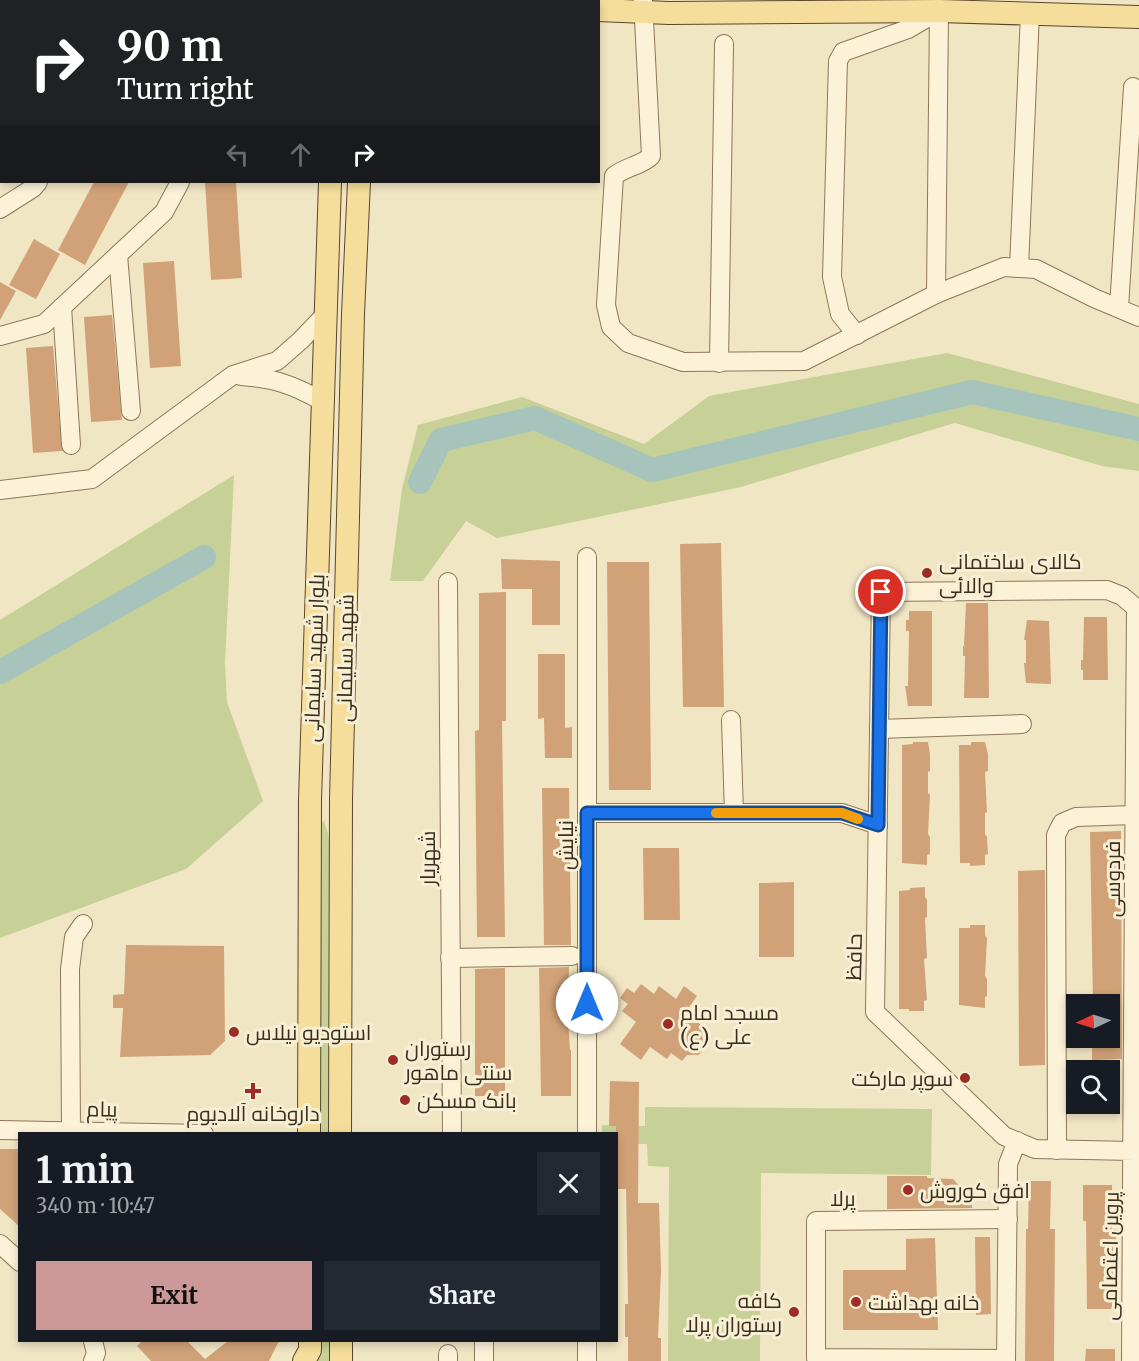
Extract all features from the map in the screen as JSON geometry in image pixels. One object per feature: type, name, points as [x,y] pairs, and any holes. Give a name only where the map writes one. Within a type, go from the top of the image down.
[{"type":"main road","points":[[600,10],[643,6],[1139,17]]},
{"type":"main road","name":"بلوار شهید سلیمانی","points":[[309,1132],[310,800],[330,183]]},
{"type":"main road","name":"شهید سلیمانی","points":[[340,1132],[342,800],[353,314],[359,183]]},
{"type":"main road","points":[[310,800],[342,800]]},
{"type":"main road","points":[[304,1361],[310,1350],[310,1342]]},
{"type":"main road","points":[[341,1342],[341,1361]]},
{"type":"street","points":[[643,6],[651,156],[647,161],[623,168],[614,176],[606,305],[611,327],[628,343],[682,362],[804,362],[936,294],[1004,267],[1036,269],[1139,317]]},
{"type":"street","points":[[936,294],[939,11]]},
{"type":"street","points":[[857,335],[840,314],[832,277],[838,62],[843,52],[908,29],[939,11]]},
{"type":"street","points":[[1019,268],[1029,14]]},
{"type":"street","points":[[719,363],[724,44]]},
{"type":"street","points":[[1119,308],[1133,87]]},
{"type":"street","points":[[0,209],[37,183]]},
{"type":"street","points":[[0,336],[44,324],[164,212],[179,183]]},
{"type":"street","points":[[118,255],[130,411]]},
{"type":"street","points":[[62,307],[71,446]]},
{"type":"street","points":[[0,490],[92,479],[233,375],[277,361],[325,315]]},
{"type":"street","points":[[233,375],[262,377],[293,385],[322,401]]},
{"type":"street","name":"نیایش","points":[[587,557],[587,1132]]},
{"type":"street","name":"شهریار","points":[[448,582],[452,1132]]},
{"type":"street","name":"فردوسی","points":[[881,592],[1107,590],[1122,596],[1136,608],[1137,759],[1134,815],[1137,1151]]},
{"type":"street","name":"حافظ","points":[[881,592],[875,1012],[1004,1136],[1035,1149],[1137,1151]]},
{"type":"street","points":[[731,720],[734,813]]},
{"type":"street","points":[[879,729],[1022,724]]},
{"type":"street","points":[[587,813],[842,813],[878,825]]},
{"type":"street","points":[[1057,1150],[1056,835],[1062,824],[1076,816],[1134,815]]},
{"type":"street","points":[[71,1131],[70,969],[74,937],[83,924]]},
{"type":"street","points":[[450,958],[572,956]]},
{"type":"street","name":"پیام","points":[[0,1130],[115,1132]]},
{"type":"street","points":[[877,1360],[1006,1360],[1008,1164],[1017,1141]]},
{"type":"street","name":"پروین اعتصامی","points":[[1131,1361],[1137,1151]]},
{"type":"street","name":"پرلا","points":[[877,1360],[816,1358],[816,1221],[1008,1219]]},
{"type":"street","points":[[0,1244],[18,1260]]},
{"type":"street","points":[[93,1342],[96,1353],[93,1361]]},
{"type":"street","points":[[484,1342],[484,1361]]},
{"type":"street","points":[[587,1342],[587,1361]]},
{"type":"green space","points":[[947,353],[1139,404],[1139,471],[1102,466],[955,423],[741,487],[497,538],[466,521],[423,581],[390,581],[402,489],[418,425],[522,397],[644,444],[709,396]]},
{"type":"green space","points":[[234,475],[225,663],[227,702],[263,801],[186,869],[0,938],[0,620]]},
{"type":"green space","points":[[324,821],[328,833],[331,863],[331,1132],[318,1132],[319,823]]},
{"type":"green space","points":[[645,1107],[932,1109],[931,1175],[761,1173],[760,1361],[668,1361],[669,1167],[648,1166],[647,1144],[618,1144],[618,1132],[602,1132],[602,1125],[645,1126]]},
{"type":"green space","points":[[318,1342],[331,1342],[331,1361],[311,1361]]},
{"type":"building","points":[[93,183],[128,183],[85,265],[58,250]]},
{"type":"building","points":[[205,183],[236,183],[242,278],[211,280]]},
{"type":"building","points":[[34,239],[60,254],[36,299],[9,285]]},
{"type":"building","points":[[174,261],[181,366],[150,368],[143,263]]},
{"type":"building","points":[[0,282],[16,291],[0,320]]},
{"type":"building","points":[[112,315],[122,420],[91,422],[84,317]]},
{"type":"building","points":[[53,346],[62,451],[33,453],[26,348]]},
{"type":"building","points":[[721,543],[724,707],[683,707],[680,544]]},
{"type":"building","points":[[501,559],[560,561],[560,625],[532,625],[532,589],[502,589]]},
{"type":"building","points":[[607,562],[649,562],[651,790],[609,790]]},
{"type":"building","points":[[506,592],[506,721],[502,721],[505,937],[477,937],[475,731],[479,730],[479,593]]},
{"type":"building","points":[[966,603],[988,603],[989,698],[964,698],[965,656],[963,656],[963,646]]},
{"type":"building","points":[[909,611],[932,611],[932,706],[908,706],[905,686],[908,686],[909,631],[906,631],[906,620],[909,620]]},
{"type":"building","points":[[1084,617],[1107,617],[1108,680],[1083,680],[1081,660],[1083,660]]},
{"type":"building","points":[[1027,620],[1049,621],[1051,684],[1026,683],[1024,663],[1026,663],[1026,640],[1024,640]]},
{"type":"building","points":[[538,654],[565,654],[565,728],[572,727],[572,758],[545,758],[544,718],[538,719]]},
{"type":"building","points":[[913,742],[928,742],[930,754],[928,834],[930,854],[927,855],[927,865],[902,863],[902,745],[913,744]]},
{"type":"building","points":[[971,742],[985,742],[988,754],[988,771],[985,772],[987,812],[985,813],[985,834],[988,854],[985,855],[985,865],[970,866],[970,863],[960,863],[959,745],[971,745]]},
{"type":"building","points":[[542,788],[569,788],[571,945],[544,945]]},
{"type":"building","points":[[1121,831],[1122,1059],[1092,1060],[1092,1048],[1120,1048],[1120,994],[1093,994],[1090,832]]},
{"type":"building","points":[[643,848],[679,848],[680,920],[644,920]]},
{"type":"building","points":[[1045,870],[1045,1065],[1019,1066],[1018,871]]},
{"type":"building","points":[[794,882],[794,957],[759,957],[759,883]]},
{"type":"building","points":[[925,887],[927,958],[924,959],[927,1000],[924,1001],[924,1011],[909,1011],[909,1009],[899,1009],[899,891]]},
{"type":"building","points":[[970,925],[985,925],[987,996],[985,997],[985,1008],[959,1005],[959,928],[970,928]]},
{"type":"building","points":[[126,945],[224,946],[225,1041],[210,1055],[120,1057],[123,1008],[113,1008],[113,995],[124,994]]},
{"type":"building","points":[[569,967],[568,1019],[571,1096],[541,1096],[539,968]]},
{"type":"building","points":[[505,968],[505,1096],[475,1096],[475,969]]},
{"type":"building","name":"مسجد امام علی (ع)","points":[[641,984],[654,994],[659,986],[676,999],[684,986],[697,996],[685,1013],[704,1027],[702,1036],[705,1046],[699,1055],[687,1055],[682,1061],[671,1053],[667,1059],[650,1047],[641,1060],[620,1044],[636,1022],[622,1011],[628,1004],[620,998],[627,988],[634,993]]},
{"type":"building","points":[[610,1081],[639,1082],[638,1203],[659,1203],[661,1271],[658,1338],[661,1338],[661,1361],[628,1361],[628,1337],[625,1337],[625,1304],[628,1304],[626,1189],[618,1189],[618,1132],[616,1132],[616,1126],[609,1126]]},
{"type":"building","points":[[0,1149],[18,1149],[18,1225],[0,1209]]},
{"type":"building","points":[[887,1176],[927,1176],[927,1178],[953,1179],[972,1200],[972,1208],[887,1209]]},
{"type":"building","points":[[1029,1181],[1051,1181],[1050,1229],[1055,1229],[1054,1361],[1025,1361],[1026,1229],[1028,1229]]},
{"type":"building","points":[[1083,1185],[1112,1185],[1112,1229],[1116,1229],[1116,1309],[1087,1309],[1086,1221],[1083,1221]]},
{"type":"building","points":[[975,1237],[990,1237],[991,1314],[976,1315]]},
{"type":"building","points":[[935,1238],[938,1330],[843,1330],[843,1270],[906,1270],[906,1239]]},
{"type":"building","points":[[141,1342],[188,1342],[205,1359],[227,1342],[278,1342],[269,1361],[151,1361],[137,1346]]},
{"type":"building","points":[[1086,1349],[1115,1349],[1115,1361],[1085,1361]]},
{"type":"waterway","points":[[420,482],[441,440],[535,418],[652,470],[972,392],[1139,429]]},
{"type":"waterway","points":[[0,672],[204,557]]},
{"type":"slow traffic","points":[[716,813],[842,813],[858,819]]},
{"type":"place","name":"کالای ساختمانی والائی","points":[[927,573]]},
{"type":"place","name":"مسجد امام علی (ع)","points":[[668,1024]]},
{"type":"place","name":"استودیو نیلاس","points":[[234,1032]]},
{"type":"place","name":"رستوران سنتی ماهور","points":[[393,1060]]},
{"type":"place","name":"سوپر مارکت","points":[[965,1078]]},
{"type":"place","name":"داروخانه آلادیوم","points":[[253,1091]]},
{"type":"place","name":"بانک مسکن","points":[[405,1100]]},
{"type":"place","name":"افق کوروش","points":[[908,1190]]},
{"type":"place","name":"خانه بهداشت","points":[[856,1302]]},
{"type":"place","name":"کافه رستوران پرلا","points":[[794,1312]]},
{"type":"route","points":[[587,1003],[587,813],[842,813],[878,825],[881,592]]}]
